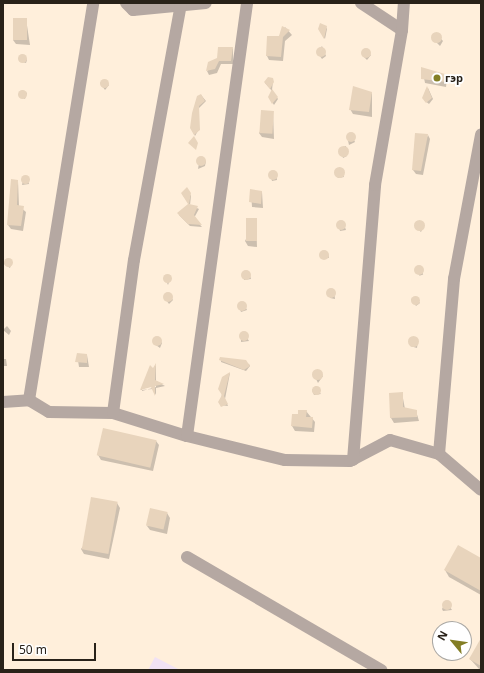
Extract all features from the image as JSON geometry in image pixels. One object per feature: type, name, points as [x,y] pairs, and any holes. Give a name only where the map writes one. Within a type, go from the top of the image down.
[{"type":"street","points":[[29,400],[93,3]]},
{"type":"street","points":[[126,3],[134,10],[206,3]]},
{"type":"street","points":[[187,436],[247,3]]},
{"type":"street","points":[[361,3],[402,30]]},
{"type":"street","points":[[353,460],[375,185],[402,30],[404,3]]},
{"type":"street","points":[[113,413],[134,260],[181,6]]},
{"type":"street","points":[[438,454],[454,278],[481,135]]},
{"type":"street","points":[[3,402],[29,400],[49,412],[113,413],[187,436],[286,460],[353,460],[390,440],[438,454],[481,490]]},
{"type":"street","points":[[187,558],[381,670]]},
{"type":"shaded area","points":[[155,657],[180,670],[148,670]]},
{"type":"building","points":[[13,18],[27,18],[27,40],[13,40]]},
{"type":"building","points":[[320,23],[327,26],[324,39],[318,29]]},
{"type":"building","points":[[282,26],[290,30],[283,37],[281,57],[266,56],[267,36],[279,36]]},
{"type":"building","name":"гэр","points":[[434,32],[438,32],[440,33],[440,41],[434,42],[431,39],[431,35]]},
{"type":"building","points":[[218,47],[233,47],[231,61],[219,61],[215,69],[206,71],[208,62],[217,58]]},
{"type":"building","points":[[319,47],[323,47],[325,48],[325,56],[319,57],[316,54],[316,50]]},
{"type":"building","points":[[364,48],[368,48],[370,49],[370,57],[364,58],[361,55],[361,51]]},
{"type":"building","points":[[22,53],[27,58],[22,63],[17,58]]},
{"type":"building","points":[[421,67],[445,74],[446,82],[421,79]]},
{"type":"building","points":[[268,77],[273,78],[274,82],[270,89],[264,82]]},
{"type":"building","points":[[104,78],[109,83],[104,88],[99,83]]},
{"type":"building","points":[[353,86],[372,92],[369,112],[349,110]]},
{"type":"building","points":[[427,86],[432,98],[426,103],[422,98]]},
{"type":"building","points":[[22,89],[27,94],[22,99],[17,94]]},
{"type":"building","points":[[272,89],[278,97],[272,104],[268,97]]},
{"type":"building","points":[[201,94],[205,101],[199,106],[200,130],[194,135],[190,128],[192,113],[197,96]]},
{"type":"building","points":[[261,110],[274,111],[272,134],[259,133]]},
{"type":"building","points":[[349,132],[353,132],[356,137],[353,142],[349,142],[346,139],[346,135]]},
{"type":"building","points":[[415,133],[428,134],[421,171],[412,170]]},
{"type":"building","points":[[194,136],[198,143],[196,150],[188,143]]},
{"type":"building","points":[[341,146],[345,146],[347,147],[347,155],[341,156],[338,153],[338,149]]},
{"type":"building","points":[[199,156],[203,156],[205,157],[205,165],[199,166],[196,163],[196,159]]},
{"type":"building","points":[[337,167],[341,167],[343,168],[343,176],[337,177],[334,174],[334,170]]},
{"type":"building","points":[[273,170],[278,175],[273,180],[268,175]]},
{"type":"building","points":[[25,174],[30,179],[25,184],[20,179]]},
{"type":"building","points":[[11,179],[18,180],[17,205],[24,206],[21,226],[7,225]]},
{"type":"building","points":[[187,187],[191,193],[189,204],[198,206],[194,215],[202,225],[188,224],[177,213],[188,204],[181,193]]},
{"type":"building","points":[[250,189],[262,191],[261,204],[249,202]]},
{"type":"building","points":[[246,218],[257,218],[257,241],[246,241]]},
{"type":"building","points":[[339,220],[343,220],[345,221],[345,229],[339,230],[336,227],[336,223]]},
{"type":"building","points":[[417,220],[421,220],[423,221],[423,229],[417,230],[414,227],[414,223]]},
{"type":"building","points":[[322,250],[326,250],[329,255],[326,260],[322,260],[319,257],[319,253]]},
{"type":"building","points":[[8,257],[13,262],[8,267],[3,262]]},
{"type":"building","points":[[419,265],[424,270],[419,275],[414,270]]},
{"type":"building","points":[[244,270],[248,270],[250,271],[250,279],[244,280],[241,277],[241,273]]},
{"type":"building","points":[[167,273],[172,278],[167,283],[162,278]]},
{"type":"building","points":[[329,288],[333,288],[335,289],[335,297],[329,298],[326,295],[326,291]]},
{"type":"building","points":[[166,292],[170,292],[173,297],[170,302],[166,302],[163,299],[163,295]]},
{"type":"building","points":[[415,295],[420,300],[415,305],[410,300]]},
{"type":"building","points":[[240,301],[244,301],[246,302],[246,310],[240,311],[237,308],[237,304]]},
{"type":"building","points":[[242,331],[246,331],[248,332],[248,340],[242,341],[239,338],[239,334]]},
{"type":"building","points":[[413,335],[417,337],[419,341],[417,345],[413,347],[409,345],[407,341],[409,337]]},
{"type":"building","points":[[155,336],[159,336],[161,337],[161,345],[155,346],[152,343],[152,339]]},
{"type":"building","points":[[77,353],[87,354],[87,363],[75,362]]},
{"type":"building","points":[[220,357],[246,360],[250,366],[244,370],[219,360]]},
{"type":"building","points":[[156,363],[155,380],[164,384],[155,386],[155,396],[151,387],[140,390],[150,365],[153,368]]},
{"type":"building","points":[[317,368],[321,370],[323,374],[321,378],[317,380],[313,378],[311,374],[313,370]]},
{"type":"building","points":[[230,372],[224,396],[228,404],[221,407],[218,402],[222,395],[218,389],[222,377]]},
{"type":"building","points":[[316,385],[321,390],[316,395],[311,390]]},
{"type":"building","points":[[403,392],[403,407],[417,410],[417,417],[390,418],[389,393]]},
{"type":"building","points":[[298,410],[307,410],[306,417],[313,417],[312,428],[291,426],[292,414],[298,414]]},
{"type":"building","points":[[103,428],[157,440],[150,468],[97,455]]},
{"type":"building","points":[[91,497],[118,502],[108,554],[82,549]]},
{"type":"building","points":[[150,508],[168,512],[163,530],[146,526]]},
{"type":"building","points":[[458,545],[481,558],[481,591],[444,570]]},
{"type":"building","points":[[445,600],[449,600],[451,601],[451,609],[445,610],[442,607],[442,603]]},
{"type":"building","points":[[481,638],[481,666],[472,661],[472,654]]},
{"type":"place","name":"гэр","points":[[437,78]]}]
